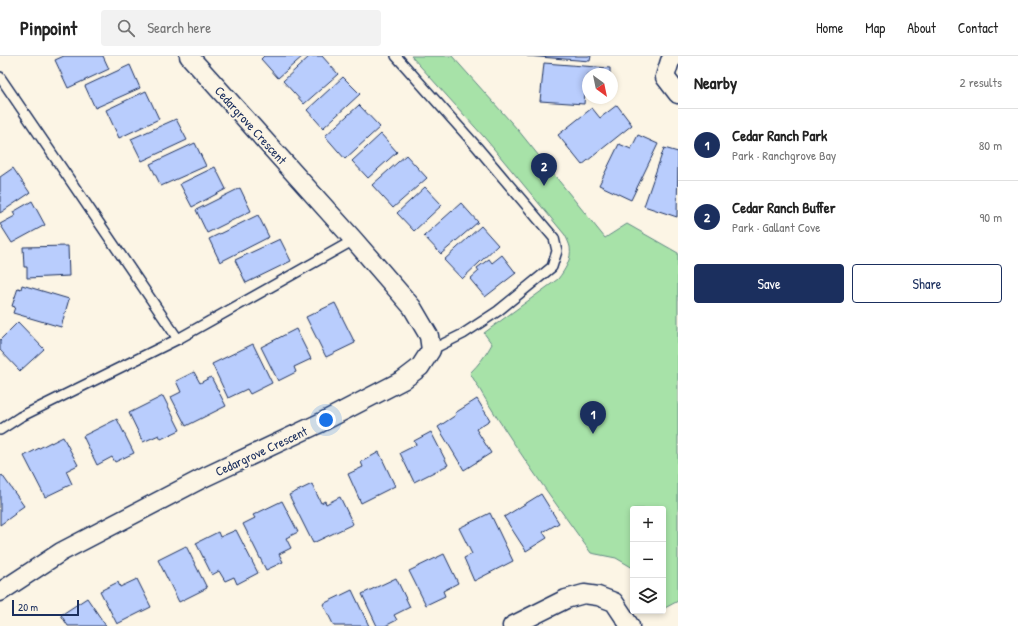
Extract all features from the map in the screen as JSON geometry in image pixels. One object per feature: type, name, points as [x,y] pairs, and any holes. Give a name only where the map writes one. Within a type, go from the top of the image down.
[{"type":"street","name":"Cedargrove Crescent","points":[[0,592],[61,552],[205,477],[320,423],[404,380],[420,367],[431,350],[429,336],[412,307],[189,56]]},
{"type":"street","points":[[675,56],[670,61],[665,77],[678,94]]},
{"type":"street","points":[[512,626],[566,599],[584,594],[598,596],[614,602],[630,626]]},
{"type":"lane","points":[[396,56],[477,146],[554,238],[557,251],[552,267],[498,311],[463,334],[431,350]]},
{"type":"lane","points":[[0,77],[178,339]]},
{"type":"lane","points":[[0,430],[20,417],[178,339],[354,240]]},
{"type":"green space","points":[[411,56],[452,56],[518,130],[605,238],[627,224],[678,253],[678,601],[666,607],[666,506],[630,506],[630,566],[616,558],[591,553],[513,442],[470,373],[492,344],[484,333],[558,279],[570,256],[569,242],[565,235],[484,137]]},
{"type":"building","points":[[64,56],[103,56],[109,69],[68,88],[55,60]]},
{"type":"building","points":[[264,56],[303,56],[278,78],[261,59]]},
{"type":"building","points":[[310,56],[322,56],[338,74],[304,104],[283,81]]},
{"type":"building","points":[[527,56],[591,56],[590,61]]},
{"type":"building","points":[[544,63],[610,68],[582,68],[582,104],[540,101]]},
{"type":"building","points":[[130,65],[140,88],[95,108],[85,86]]},
{"type":"building","points":[[343,77],[360,94],[323,128],[307,110]]},
{"type":"building","points":[[146,91],[159,119],[119,138],[106,110]]},
{"type":"building","points":[[359,105],[380,127],[345,159],[325,136]]},
{"type":"building","points":[[617,105],[632,125],[582,165],[558,135],[592,108],[600,118]]},
{"type":"building","points":[[176,119],[187,140],[142,161],[131,139]]},
{"type":"building","points":[[381,134],[397,152],[368,178],[352,161]]},
{"type":"building","points":[[638,135],[658,144],[631,200],[599,185],[619,144],[631,149]]},
{"type":"building","points":[[195,143],[206,166],[161,186],[150,164]]},
{"type":"building","points":[[664,148],[678,152],[677,217],[644,206]]},
{"type":"building","points":[[406,155],[427,178],[393,208],[372,185]]},
{"type":"building","points":[[215,167],[226,189],[192,207],[180,184]]},
{"type":"building","points":[[13,168],[30,193],[0,213],[0,177]]},
{"type":"building","points":[[425,187],[442,205],[414,231],[397,213]]},
{"type":"building","points":[[240,188],[251,211],[207,233],[196,210]]},
{"type":"building","points":[[32,201],[45,225],[12,243],[0,224],[15,216],[13,212]]},
{"type":"building","points":[[461,203],[478,222],[441,254],[424,236]]},
{"type":"building","points":[[258,215],[269,237],[220,262],[209,239]]},
{"type":"building","points":[[481,226],[498,245],[462,279],[444,260]]},
{"type":"building","points":[[280,239],[291,261],[246,283],[235,260]]},
{"type":"building","points":[[68,246],[69,276],[27,278],[27,267],[24,267],[23,247]]},
{"type":"building","points":[[502,255],[516,273],[485,297],[470,279],[479,271],[477,268],[489,259],[492,263]]},
{"type":"building","points":[[22,285],[69,299],[61,327],[13,313],[15,307],[12,306],[18,288],[21,289]]},
{"type":"building","points":[[335,303],[355,343],[326,357],[306,317]]},
{"type":"building","points":[[18,322],[44,349],[20,371],[0,350],[0,340]]},
{"type":"building","points":[[296,329],[311,359],[294,367],[296,372],[278,381],[261,347]]},
{"type":"building","points":[[253,344],[272,383],[250,394],[247,389],[228,398],[212,364]]},
{"type":"building","points":[[194,372],[200,383],[211,377],[226,406],[186,426],[171,397],[181,392],[176,381]]},
{"type":"building","points":[[163,396],[180,430],[161,439],[159,435],[143,442],[129,413]]},
{"type":"building","points":[[477,399],[490,420],[476,429],[491,453],[464,470],[438,427],[456,415],[455,413]]},
{"type":"building","points":[[117,419],[134,453],[115,462],[112,457],[97,465],[83,436]]},
{"type":"building","points":[[431,432],[448,465],[414,482],[400,453],[416,445],[414,441]]},
{"type":"building","points":[[63,437],[78,465],[66,471],[72,484],[45,497],[24,456]]},
{"type":"building","points":[[379,452],[395,486],[361,503],[348,474],[363,467],[361,462]]},
{"type":"building","points":[[2,475],[24,506],[0,525],[0,477]]},
{"type":"building","points":[[312,484],[321,503],[325,501],[326,504],[340,497],[353,524],[313,543],[289,495]]},
{"type":"building","points":[[541,494],[559,523],[543,532],[547,538],[526,551],[504,517]]},
{"type":"building","points":[[282,501],[298,532],[286,538],[291,548],[279,554],[283,562],[266,570],[243,524],[255,518],[253,515]]},
{"type":"building","points":[[490,513],[513,561],[474,581],[464,558],[472,554],[459,528]]},
{"type":"building","points":[[236,530],[258,573],[237,584],[234,577],[225,581],[219,571],[212,575],[196,543],[218,532],[220,537]]},
{"type":"building","points":[[186,546],[207,588],[179,602],[158,560]]},
{"type":"building","points":[[444,554],[458,583],[443,591],[445,596],[426,605],[409,571]]},
{"type":"building","points":[[396,578],[410,607],[394,615],[397,620],[385,626],[377,626],[362,594]]},
{"type":"building","points":[[137,579],[151,607],[117,624],[100,591],[118,582],[120,587]]},
{"type":"building","points":[[352,590],[369,626],[334,626],[323,604]]},
{"type":"building","points":[[87,598],[106,626],[68,626],[61,615]]},
{"type":"place","name":"Cedar Ranch Buffer","points":[[544,186]]},
{"type":"place","name":"Cedar Ranch Park","points":[[593,434]]}]
